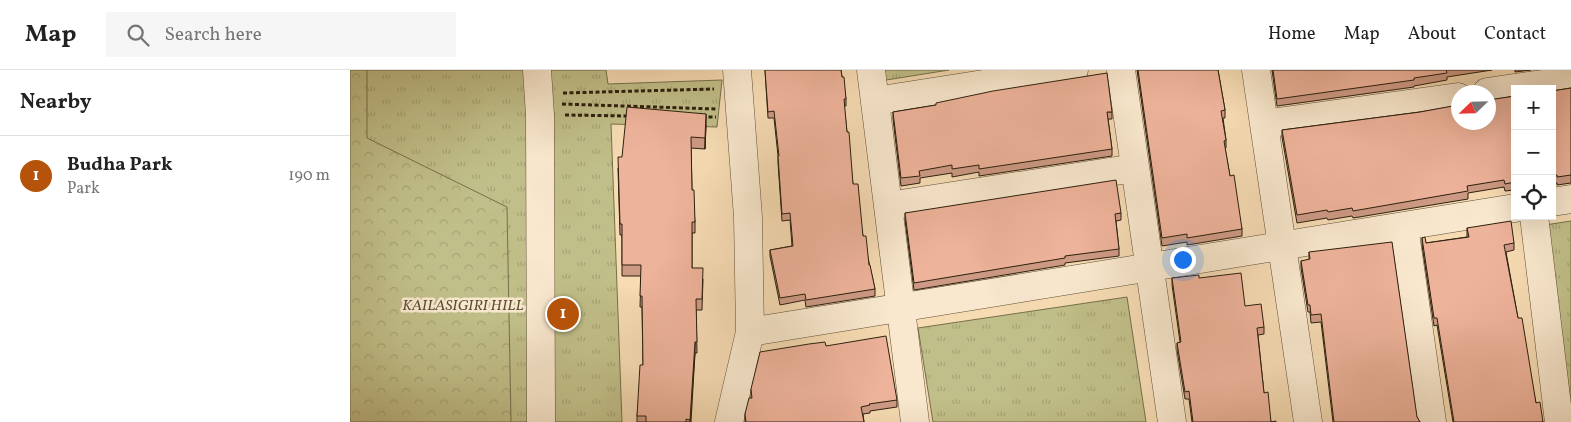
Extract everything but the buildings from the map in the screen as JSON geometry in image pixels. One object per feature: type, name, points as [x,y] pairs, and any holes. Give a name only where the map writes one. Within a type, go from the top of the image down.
[{"type":"street","points":[[871,70],[915,422]]},
{"type":"street","points":[[875,101],[1074,70]]},
{"type":"street","points":[[1121,70],[1172,422]]},
{"type":"street","points":[[1256,70],[1308,422]]},
{"type":"street","points":[[1496,91],[1571,80]]},
{"type":"street","points":[[729,94],[748,217],[750,332],[730,422]]},
{"type":"street","points":[[538,95],[541,422]]},
{"type":"street","points":[[1264,124],[1451,98]]},
{"type":"street","points":[[888,206],[1135,168]]},
{"type":"street","points":[[1556,201],[1571,199]]},
{"type":"street","points":[[750,332],[1511,209]]},
{"type":"street","points":[[1534,220],[1559,422]]},
{"type":"street","points":[[1404,226],[1432,422]]},
{"type":"path","points":[[538,95],[729,94]]},
{"type":"path","points":[[538,95],[729,94]]},
{"type":"path","points":[[699,117],[719,117],[729,94]]},
{"type":"path","points":[[538,95],[629,116]]},
{"type":"green space","name":"KAILASIGIRI HILL","points":[[350,70],[554,70],[588,422],[350,422]]},
{"type":"green space","points":[[367,70],[606,70],[608,84],[722,80],[717,127],[611,124],[622,422],[511,422],[507,207],[367,138]]},
{"type":"green space","points":[[879,70],[949,70],[880,81]]},
{"type":"green space","points":[[1571,221],[1571,397],[1570,397],[1545,225]]},
{"type":"green space","points":[[1127,297],[1146,422],[933,422],[918,328]]},
{"type":"place","name":"Budha Park","points":[[563,314]]}]
